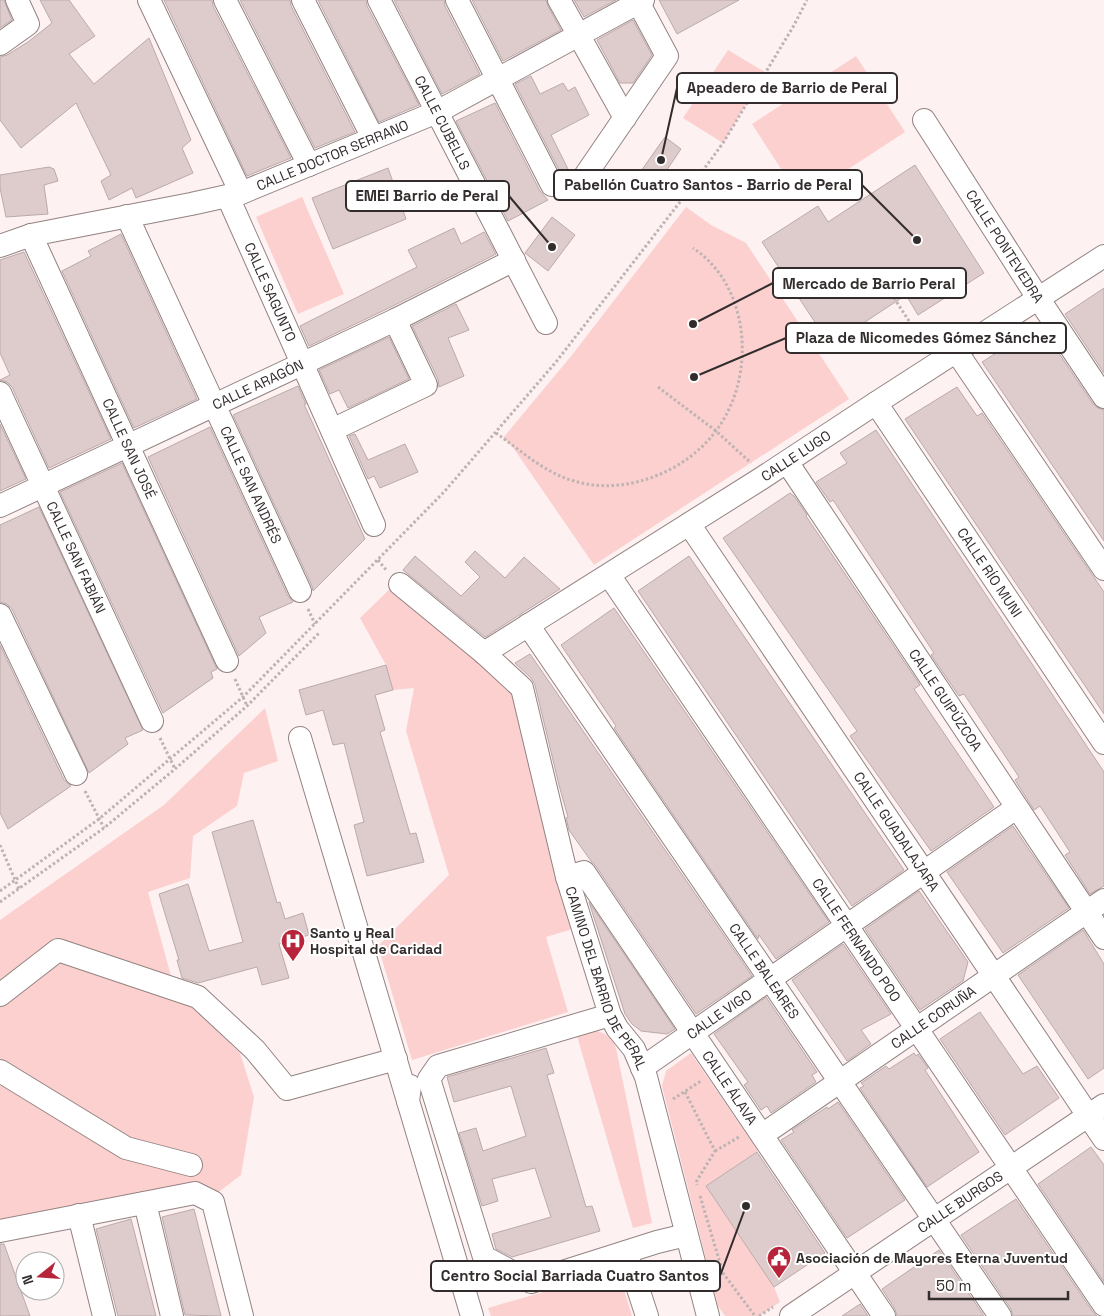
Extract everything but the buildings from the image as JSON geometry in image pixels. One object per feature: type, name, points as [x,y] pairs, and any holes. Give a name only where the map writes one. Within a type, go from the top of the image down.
[{"type":"street","points":[[0,44],[28,24],[17,0]]},
{"type":"street","name":"CALLE SAGUNTO","points":[[149,0],[234,195],[302,364],[374,525]]},
{"type":"street","points":[[225,0],[309,165]]},
{"type":"street","points":[[303,0],[374,138]]},
{"type":"street","name":"CALLE CUBELLS","points":[[379,0],[546,323]]},
{"type":"street","points":[[457,0],[552,185],[578,186],[667,56],[640,1]]},
{"type":"street","points":[[559,0],[625,118]]},
{"type":"street","name":"CALLE DOCTOR SERRANO","points":[[0,246],[31,235],[234,195],[437,112],[640,1]]},
{"type":"street","name":"CALLE PONTEVEDRA","points":[[924,120],[1104,397]]},
{"type":"street","name":"CALLE SAN ANDRÉS","points":[[127,216],[300,591]]},
{"type":"street","name":"CALLE SAN JOSÉ","points":[[31,235],[227,661]]},
{"type":"street","name":"CALLE LUGO","points":[[484,654],[787,462],[876,402],[1104,256]]},
{"type":"street","name":"CALLE ARAGÓN","points":[[0,506],[395,320],[514,260]]},
{"type":"street","points":[[332,430],[426,385],[395,320]]},
{"type":"street","points":[[956,351],[1104,570]]},
{"type":"street","name":"CALLE SAN FABIÁN","points":[[0,393],[152,721]]},
{"type":"street","name":"CALLE RÍO MUNI","points":[[876,402],[1104,743]]},
{"type":"street","name":"CALLE GUIPÚZCOA","points":[[787,462],[1016,808],[1095,906],[1104,938]]},
{"type":"street","name":"CALLE GUADALAJARA","points":[[689,524],[994,976],[1096,1111],[1104,1139]]},
{"type":"street","name":"CALLE FERNANDO POO","points":[[609,575],[1104,1306]]},
{"type":"street","name":"CAMINO DEL BARRIO DE PERAL","points":[[400,584],[522,688],[567,877],[610,1015],[617,1028],[634,1049],[642,1068],[708,1316]]},
{"type":"street","points":[[0,615],[76,774]]},
{"type":"street","name":"CALLE BALEARES","points":[[528,625],[1000,1316]]},
{"type":"street","points":[[300,738],[472,1316]]},
{"type":"street","name":"CALLE VIGO","points":[[642,1068],[1016,808]]},
{"type":"street","name":"CALLE ÁLAVA","points":[[567,877],[584,872],[693,1033],[754,1134],[884,1316]]},
{"type":"street","name":"CALLE CORUÑA","points":[[754,1134],[840,1082],[1095,906]]},
{"type":"street","points":[[0,995],[58,950],[198,997],[255,1050],[287,1089],[396,1059]]},
{"type":"street","points":[[408,1101],[410,1085],[429,1079],[438,1066],[610,1015]]},
{"type":"street","points":[[0,1071],[126,1148],[191,1165]]},
{"type":"street","points":[[429,1079],[484,1257],[531,1282],[686,1235]]},
{"type":"street","name":"CALLE BURGOS","points":[[792,1316],[1096,1111]]},
{"type":"street","points":[[0,1231],[195,1193],[213,1202],[242,1316]]},
{"type":"street","points":[[145,1203],[172,1316]]},
{"type":"street","points":[[79,1216],[104,1316]]},
{"type":"street","points":[[626,1252],[647,1316]]},
{"type":"path","points":[[0,891],[100,819],[243,697],[444,492],[556,362],[614,289],[718,151],[793,27],[807,0]]},
{"type":"path","points":[[496,433],[559,476],[575,482],[614,486],[647,481],[690,456],[716,431],[726,417],[734,401],[742,353],[741,328],[737,310],[724,280],[714,265],[693,248]]},
{"type":"path","points":[[894,298],[937,363]]},
{"type":"path","points":[[658,387],[716,431],[750,462]]},
{"type":"path","points":[[0,902],[104,828],[174,769],[247,706],[320,632]]},
{"type":"path","points":[[227,661],[247,706]]},
{"type":"path","points":[[152,721],[174,769]]},
{"type":"path","points":[[76,774],[104,828]]},
{"type":"path","points":[[0,845],[19,889]]},
{"type":"path","points":[[666,1104],[708,1077]]},
{"type":"path","points":[[684,1092],[715,1151]]},
{"type":"path","points":[[754,1134],[715,1151],[696,1182],[723,1273],[755,1316]]},
{"type":"shaded area","points":[[728,50],[765,72],[723,143],[683,118]]},
{"type":"shaded area","points":[[856,56],[905,132],[801,200],[752,124]]},
{"type":"shaded area","points":[[302,197],[344,294],[298,314],[256,217]]},
{"type":"shaded area","points":[[686,207],[711,225],[746,243],[849,399],[594,565],[512,446],[503,438],[572,355]]},
{"type":"shaded area","points":[[395,584],[512,690],[576,928],[546,937],[568,1012],[412,1060],[378,946],[449,875],[406,731],[414,688],[393,690],[386,665],[360,618]]},
{"type":"shaded area","points":[[265,708],[278,761],[244,773],[237,806],[193,836],[190,878],[148,892],[171,976],[194,1008],[240,1053],[254,1097],[241,1175],[216,1194],[0,1221],[0,920],[164,805]]},
{"type":"shaded area","points":[[594,1030],[607,1036],[616,1048],[652,1223],[633,1228],[577,1036]]},
{"type":"shaded area","points":[[691,1053],[758,1151],[706,1186],[774,1287],[780,1302],[759,1316],[725,1316],[718,1306],[662,1086],[666,1071]]},
{"type":"shaded area","points":[[618,1270],[632,1316],[491,1316],[488,1308]]},
{"type":"place","name":"Apeadero de Barrio de Peral","points":[[661,160]]},
{"type":"place","name":"Pabellón Cuatro Santos - Barrio de Peral","points":[[917,240]]},
{"type":"place","name":"EMEI Barrio de Peral","points":[[552,247]]},
{"type":"place","name":"Mercado de Barrio Peral","points":[[693,324]]},
{"type":"place","name":"Plaza de Nicomedes Gómez Sánchez","points":[[694,377]]},
{"type":"place","name":"Santo y Real Hospital de Caridad","points":[[293,962]]},
{"type":"place","name":"Centro Social Barriada Cuatro Santos","points":[[746,1206]]},
{"type":"place","name":"Asociación de Mayores Eterna Juventud","points":[[779,1279]]}]
